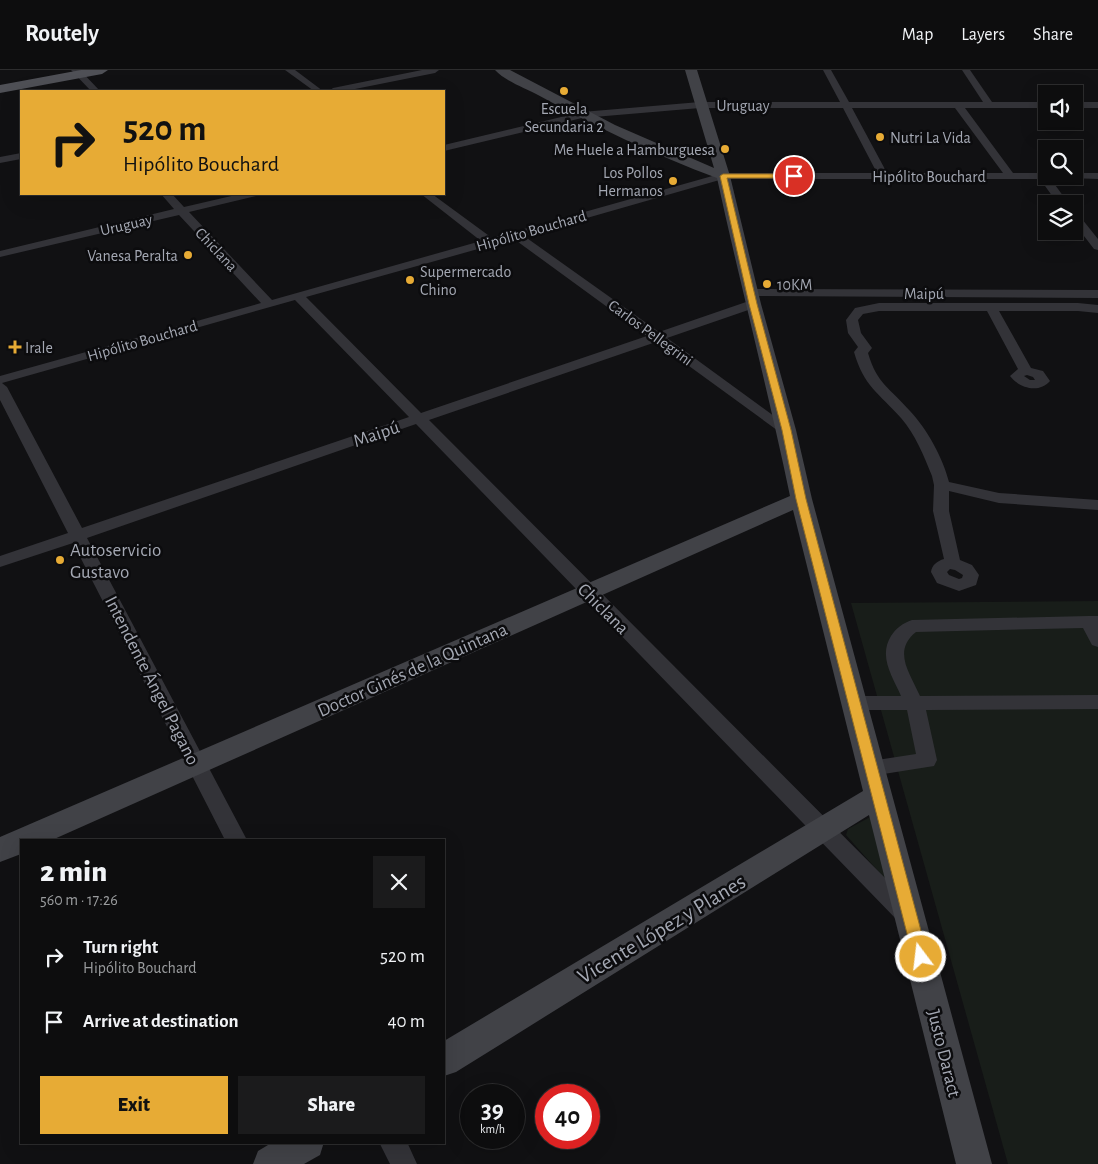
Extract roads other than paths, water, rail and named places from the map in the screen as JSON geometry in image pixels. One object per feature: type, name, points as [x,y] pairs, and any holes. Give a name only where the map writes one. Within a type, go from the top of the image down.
[{"type":"main road","points":[[0,89],[77,72],[102,70]]},
{"type":"street","points":[[289,70],[318,90]]},
{"type":"street","points":[[338,90],[436,70]]},
{"type":"street","points":[[501,70],[582,115],[696,166],[723,176]]},
{"type":"street","name":"Justo Daract","points":[[691,70],[723,176],[786,430],[801,499],[974,1164]]},
{"type":"street","points":[[827,70],[884,176]]},
{"type":"street","points":[[966,70],[989,105]]},
{"type":"street","points":[[77,72],[95,90]]},
{"type":"street","name":"Uruguay","points":[[445,148],[582,115],[700,105],[1038,105]]},
{"type":"street","points":[[958,105],[1010,176]]},
{"type":"street","points":[[1083,105],[1098,105]]},
{"type":"street","points":[[0,160],[20,156]]},
{"type":"street","name":"Hipólito Bouchard","points":[[0,380],[723,176],[1038,176]]},
{"type":"street","points":[[1083,176],[1098,176]]},
{"type":"street","name":"Chiclana","points":[[167,195],[269,304]]},
{"type":"street","name":"Uruguay","points":[[0,254],[248,195]]},
{"type":"street","points":[[427,195],[490,242]]},
{"type":"street","points":[[1083,228],[1098,247]]},
{"type":"street","name":"Carlos Pellegrini","points":[[515,234],[786,430]]},
{"type":"street","name":"Maipú","points":[[0,562],[657,337],[752,298],[1098,294]]},
{"type":"street","name":"Chiclana","points":[[298,296],[911,920]]},
{"type":"street","points":[[952,564],[941,511],[942,486],[931,456],[912,424],[877,388],[868,374],[861,352],[865,348],[852,329],[852,320],[860,311],[879,307],[1098,309]]},
{"type":"street","points":[[991,307],[1026,371]]},
{"type":"street","name":"Intendente Ángel Pagano","points":[[0,387],[79,535],[235,839]]},
{"type":"street","points":[[942,486],[999,498],[1057,504],[1098,505]]},
{"type":"street","name":"Doctor Ginés de la Quintana","points":[[24,839],[801,499]]},
{"type":"street","points":[[874,782],[927,760],[915,704],[895,666],[896,641],[901,632],[912,626],[1093,622],[1098,641]]},
{"type":"street","points":[[854,703],[1098,702]]},
{"type":"street","name":"Vicente López y Planes","points":[[445,1059],[822,829],[874,782]]},
{"type":"street","name":"Doctor Ginés de la Quintana","points":[[0,850],[20,841]]},
{"type":"street","points":[[271,1164],[304,1144]]},
{"type":"street","points":[[393,1144],[404,1164]]},
{"type":"place","name":"Escuela Secundaria 2","points":[[564,91]]},
{"type":"place","name":"Nutri La Vida","points":[[880,137]]},
{"type":"place","name":"Me Huele a Hamburguesa","points":[[725,149]]},
{"type":"place","name":"Los Pollos Hermanos","points":[[673,181]]},
{"type":"place","name":"Vanesa Peralta","points":[[188,255]]},
{"type":"place","name":"Supermercado Chino","points":[[410,280]]},
{"type":"place","name":"10KM","points":[[767,284]]},
{"type":"place","name":"Irale","points":[[15,347]]},
{"type":"place","name":"Autoservicio Gustavo","points":[[60,560]]}]
